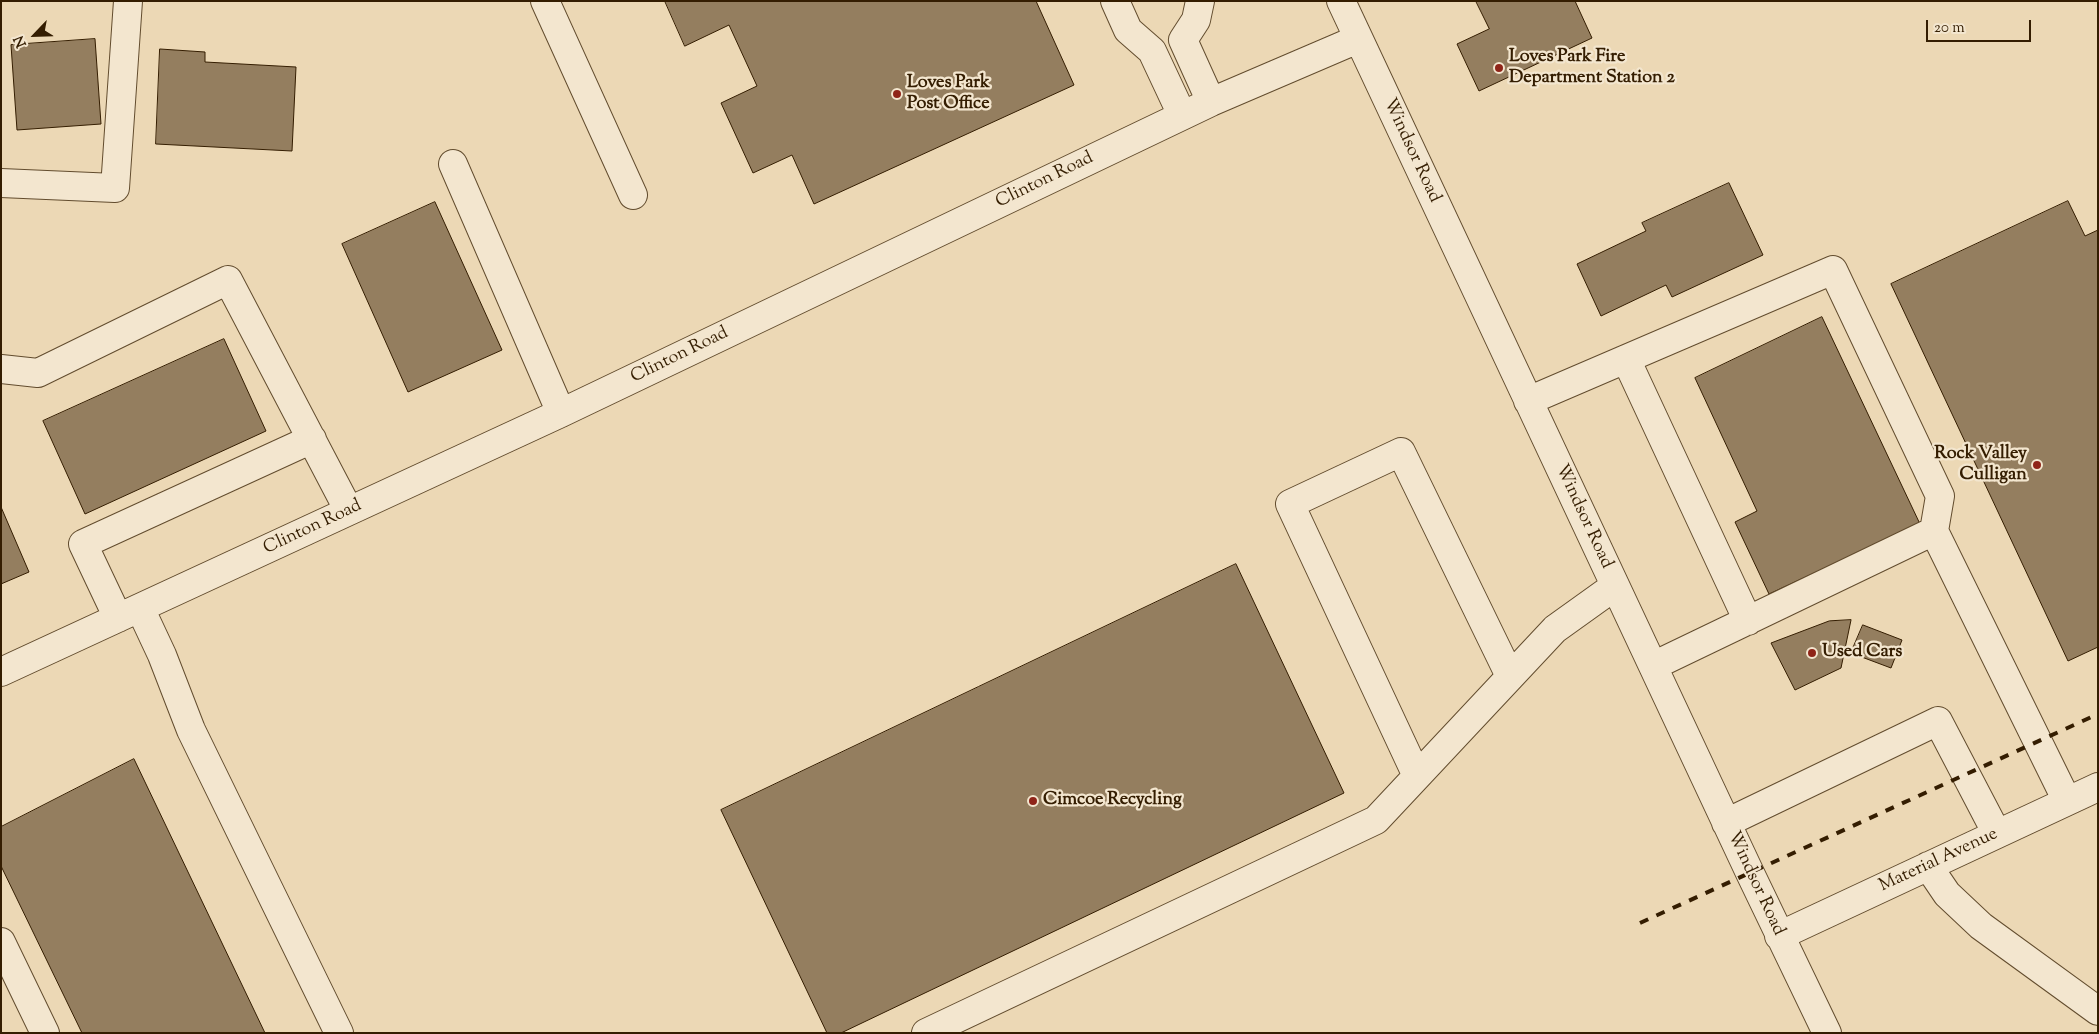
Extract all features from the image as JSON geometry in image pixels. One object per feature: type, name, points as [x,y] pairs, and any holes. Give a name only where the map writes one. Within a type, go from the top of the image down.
[{"type":"street","points":[[1,183],[115,188],[128,1]]},
{"type":"street","points":[[545,1],[633,195]]},
{"type":"street","points":[[1115,1],[1128,30],[1152,51],[1182,115]]},
{"type":"street","points":[[1200,1],[1196,20],[1183,40],[1211,102]]},
{"type":"street","name":"Windsor Road","points":[[1341,1],[1779,936],[1827,1033]]},
{"type":"street","name":"Clinton Road","points":[[1,672],[561,413],[1182,115],[1358,38]]},
{"type":"street","points":[[453,164],[561,413]]},
{"type":"street","points":[[1528,401],[1833,270],[1940,496],[1934,531],[2067,801]]},
{"type":"street","points":[[1,369],[38,372],[228,280],[350,511]]},
{"type":"street","points":[[1626,359],[1748,621]]},
{"type":"street","points":[[312,439],[83,544],[129,613],[162,655],[191,730],[339,1033]]},
{"type":"street","points":[[1417,776],[1290,504],[1401,452],[1510,676]]},
{"type":"street","points":[[1653,666],[1934,531]]},
{"type":"street","points":[[926,1033],[1376,820],[1554,630],[1615,586]]},
{"type":"street","points":[[1726,823],[1938,721],[1998,834]]},
{"type":"street","name":"Material Avenue","points":[[1779,936],[2098,787]]},
{"type":"street","points":[[1928,866],[1947,894],[1981,926],[2098,1011]]},
{"type":"street","points":[[1,942],[44,1033]]},
{"type":"building","name":"Loves Park Post Office","points":[[665,1],[1036,1],[1074,85],[814,204],[792,155],[753,173],[721,103],[757,86],[729,25],[685,46]]},
{"type":"building","name":"Loves Park Fire Department Station 2","points":[[1476,1],[1575,1],[1592,38],[1479,91],[1457,44],[1489,29]]},
{"type":"building","points":[[95,39],[101,124],[17,130],[11,45]]},
{"type":"building","points":[[160,49],[205,52],[205,62],[296,67],[292,151],[156,144]]},
{"type":"building","points":[[1729,183],[1763,255],[1672,297],[1666,285],[1601,316],[1577,264],[1646,231],[1642,223]]},
{"type":"building","name":"Rock Valley Culligan","points":[[2068,201],[2085,236],[2098,230],[2098,647],[2068,661],[1891,284]]},
{"type":"building","points":[[435,202],[502,350],[408,392],[342,244]]},
{"type":"building","points":[[1822,317],[1920,524],[1769,594],[1735,522],[1757,511],[1695,378]]},
{"type":"building","points":[[224,339],[266,431],[85,514],[43,421]]},
{"type":"building","points":[[1,507],[29,572],[1,584]]},
{"type":"building","name":"Cimcoe Recycling","points":[[1236,564],[1344,793],[841,1033],[827,1033],[721,810]]},
{"type":"building","points":[[1851,620],[1841,668],[1795,690],[1771,643],[1829,621]]},
{"type":"building","points":[[1863,625],[1902,640],[1891,668],[1851,653]]},
{"type":"building","points":[[134,759],[265,1033],[82,1033],[1,866],[1,827]]},
{"type":"railway","points":[[1640,923],[2098,714]]},
{"type":"place","name":"Loves Park Fire Department Station 2","points":[[1499,68]]},
{"type":"place","name":"Loves Park Post Office","points":[[897,94]]},
{"type":"place","name":"Rock Valley Culligan","points":[[2037,465]]},
{"type":"place","name":"Used Cars","points":[[1812,653]]},
{"type":"place","name":"Cimcoe Recycling","points":[[1033,801]]}]
